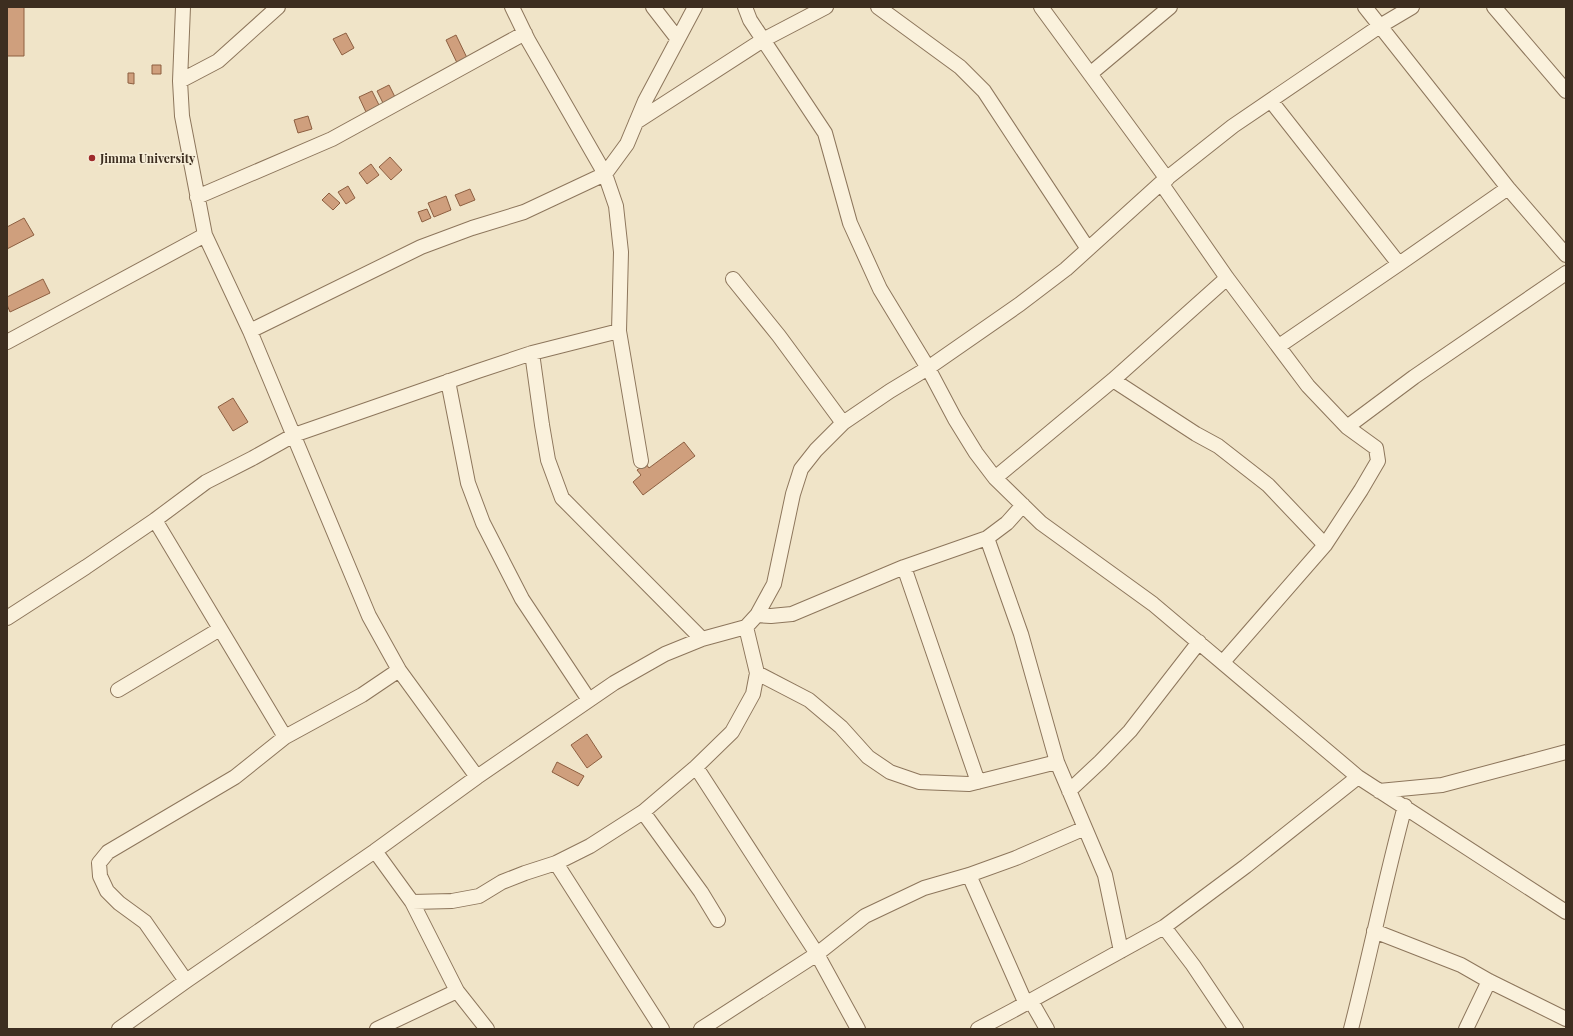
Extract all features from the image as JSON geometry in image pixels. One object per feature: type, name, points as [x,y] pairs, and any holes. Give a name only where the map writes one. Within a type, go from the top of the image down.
[{"type":"street","points":[[183,7],[180,81],[182,116],[205,235],[250,331],[369,616],[399,670],[477,778]]},
{"type":"street","points":[[180,81],[218,61],[278,7]]},
{"type":"street","points":[[512,7],[525,33],[605,174],[616,206],[621,252],[619,331],[641,461]]},
{"type":"street","points":[[653,7],[677,38]]},
{"type":"street","points":[[250,331],[421,247],[472,228],[524,212],[605,174],[626,144],[677,38],[695,7]]},
{"type":"street","points":[[745,7],[750,20],[825,133],[850,223],[880,289],[928,368],[955,419],[976,453],[995,478],[1041,523],[1153,604],[1358,776],[1566,912]]},
{"type":"street","points":[[636,122],[763,40],[826,7]]},
{"type":"street","points":[[878,7],[960,67],[984,91],[1088,249]]},
{"type":"street","points":[[1041,7],[1090,74],[1164,181],[1227,278],[1308,386],[1347,427],[1376,448],[1378,461],[1325,545],[1223,662]]},
{"type":"street","points":[[1090,74],[1170,7]]},
{"type":"street","points":[[1365,7],[1508,188],[1566,254]]},
{"type":"street","points":[[119,1029],[186,980],[375,851],[614,683],[665,654],[702,639],[746,627],[757,615],[774,584],[793,494],[801,469],[816,450],[843,423],[890,391],[928,368],[1020,304],[1066,269],[1164,181],[1233,126],[1380,26],[1412,7]]},
{"type":"street","points":[[1494,7],[1566,91]]},
{"type":"street","points":[[197,197],[332,139],[525,33]]},
{"type":"street","points":[[1271,101],[1399,264]]},
{"type":"street","points":[[1279,346],[1508,188]]},
{"type":"street","points":[[7,342],[205,235]]},
{"type":"street","points":[[1347,427],[1414,377],[1566,273]]},
{"type":"street","points":[[995,478],[1113,380],[1227,278]]},
{"type":"street","points":[[733,279],[779,336],[843,423]]},
{"type":"street","points":[[7,618],[86,568],[206,482],[294,435],[448,381],[532,354],[619,331]]},
{"type":"street","points":[[532,354],[548,460],[562,498],[702,639]]},
{"type":"street","points":[[1113,380],[1189,430],[1218,446],[1237,460],[1268,485],[1325,545]]},
{"type":"street","points":[[448,381],[468,483],[483,523],[522,599],[589,700]]},
{"type":"street","points":[[757,615],[771,616],[792,614],[904,568],[987,538],[1007,523],[1023,505]]},
{"type":"street","points":[[155,520],[285,738]]},
{"type":"street","points":[[987,538],[1021,634],[1057,762],[1068,791],[1105,875],[1120,951]]},
{"type":"street","points":[[904,568],[978,782]]},
{"type":"street","points":[[412,902],[452,902],[479,896],[502,882],[556,863],[590,846],[643,812],[696,767],[732,732],[753,694],[757,673],[746,627]]},
{"type":"street","points":[[118,690],[220,629]]},
{"type":"street","points":[[1068,791],[1100,762],[1130,731],[1199,642]]},
{"type":"street","points":[[186,980],[145,922],[118,903],[107,892],[100,876],[99,863],[108,852],[235,777],[285,738],[362,695],[399,670]]},
{"type":"street","points":[[757,673],[809,700],[841,728],[868,757],[890,772],[919,782],[968,784],[1057,762]]},
{"type":"street","points":[[1379,791],[1442,785],[1566,752]]},
{"type":"street","points":[[696,767],[817,954],[858,1029]]},
{"type":"street","points":[[978,1029],[1164,927],[1246,866],[1358,776]]},
{"type":"street","points":[[1351,1029],[1388,868],[1405,806]]},
{"type":"street","points":[[643,812],[701,892],[718,920]]},
{"type":"street","points":[[701,1029],[817,954],[865,916],[924,888],[970,875],[1016,858],[1085,828]]},
{"type":"street","points":[[375,851],[412,902],[457,991],[487,1029]]},
{"type":"street","points":[[556,863],[662,1029]]},
{"type":"street","points":[[970,875],[1028,1002],[1047,1029]]},
{"type":"street","points":[[1164,927],[1193,965],[1236,1029]]},
{"type":"street","points":[[1374,932],[1461,965],[1489,982],[1566,1019]]},
{"type":"street","points":[[1466,1029],[1489,982]]},
{"type":"street","points":[[377,1029],[457,991]]},
{"type":"building","points":[[7,7],[24,7],[24,56],[7,56]]},
{"type":"building","points":[[346,33],[354,48],[342,55],[333,39]]},
{"type":"building","points":[[456,35],[469,62],[459,67],[446,40]]},
{"type":"building","points":[[152,65],[161,65],[161,74],[152,74]]},
{"type":"building","points":[[128,73],[134,73],[134,84],[128,83]]},
{"type":"building","points":[[389,85],[397,101],[385,107],[377,91]]},
{"type":"building","points":[[372,91],[379,105],[366,112],[359,97]]},
{"type":"building","points":[[308,116],[312,129],[298,133],[294,120]]},
{"type":"building","points":[[390,157],[402,170],[391,180],[379,167]]},
{"type":"building","points":[[371,164],[379,175],[367,184],[359,173]]},
{"type":"building","points":[[348,186],[355,198],[346,204],[338,192]]},
{"type":"building","points":[[470,189],[475,200],[460,206],[455,195]]},
{"type":"building","points":[[329,193],[340,203],[333,210],[322,200]]},
{"type":"building","points":[[446,196],[451,210],[434,217],[428,203]]},
{"type":"building","points":[[427,209],[431,218],[422,222],[418,212]]},
{"type":"building","points":[[24,218],[34,235],[7,249],[7,227]]},
{"type":"building","points":[[43,279],[50,293],[10,312],[7,305],[7,297]]},
{"type":"building","points":[[233,398],[248,422],[233,431],[218,407]]},
{"type":"building","points":[[684,442],[695,456],[643,495],[633,482],[641,475],[637,470],[646,464],[649,468]]},
{"type":"building","points":[[587,734],[602,757],[587,768],[571,745]]},
{"type":"building","points":[[557,762],[584,776],[578,786],[552,772]]},
{"type":"place","name":"Jimma University","points":[[92,158]]}]
